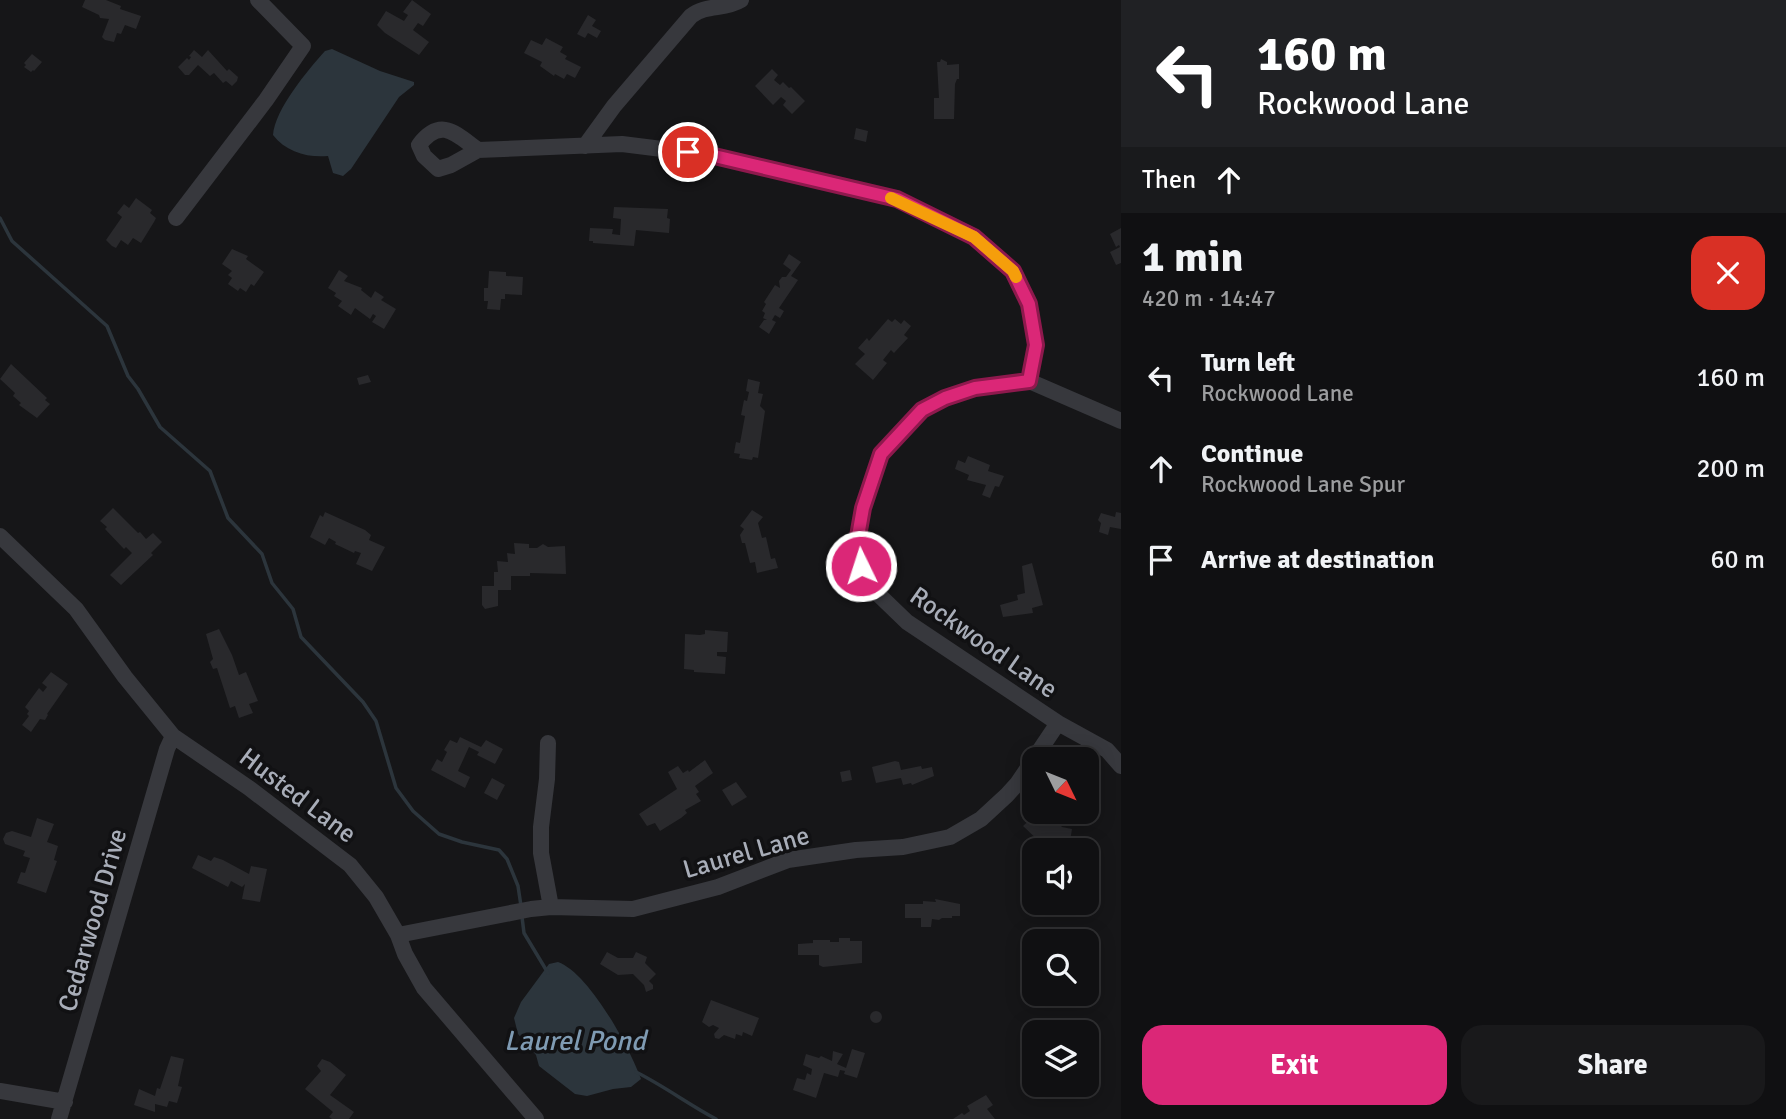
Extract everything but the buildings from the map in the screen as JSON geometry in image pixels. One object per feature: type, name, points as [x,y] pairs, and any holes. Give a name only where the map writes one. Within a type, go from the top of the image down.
[{"type":"street","points":[[176,218],[266,100],[303,46],[258,0]]},
{"type":"street","points":[[585,146],[614,106],[691,16],[698,10],[730,6],[741,0]]},
{"type":"street","points":[[478,150],[622,144],[710,155],[897,199],[974,237],[1013,271],[1029,304],[1036,345],[1029,381],[1121,421]]},
{"type":"street","name":"Rockwood Lane","points":[[1029,381],[975,388],[945,398],[922,410],[881,454],[863,508],[857,542],[861,566],[878,594],[907,622],[1058,723],[1107,750],[1121,765]]},
{"type":"street","name":"Husted Lane","points":[[0,537],[76,609],[125,677],[173,736],[249,788],[350,865],[376,897],[424,988],[536,1119]]},
{"type":"street","name":"Laurel Lane","points":[[398,935],[531,909],[632,909],[718,887],[788,860],[856,850],[903,847],[950,837],[981,819],[1007,795],[1058,723]]},
{"type":"street","name":"Cedarwood Drive","points":[[59,1119],[173,736]]},
{"type":"street","points":[[548,743],[541,853],[551,907]]},
{"type":"street","points":[[0,1091],[65,1102]]},
{"type":"water","points":[[332,49],[380,71],[414,82],[414,85],[399,97],[351,169],[343,176],[333,173],[328,156],[298,153],[284,146],[273,135],[275,125],[293,90],[325,51]]},
{"type":"water","name":"Laurel Pond","points":[[558,962],[582,981],[618,1031],[641,1079],[631,1087],[587,1096],[575,1094],[539,1066],[536,1055],[518,1034],[514,1018],[521,1002],[549,964]]},
{"type":"waterway","points":[[0,218],[12,241],[107,326],[128,376],[160,427],[210,471],[228,518],[262,554],[272,583],[293,609],[301,637],[363,702],[376,721],[396,788],[413,811],[439,834],[499,850],[507,859],[518,886],[521,906]]},
{"type":"waterway","points":[[522,917],[524,933],[548,973]]},
{"type":"waterway","points":[[636,1072],[716,1119]]},
{"type":"slow traffic","points":[[891,198],[974,237],[1013,271],[1016,277]]},
{"type":"route","points":[[688,152],[897,199],[974,237],[1013,271],[1029,304],[1036,345],[1029,381],[975,388],[945,398],[922,410],[881,454],[863,508],[857,542],[861,566]]}]
